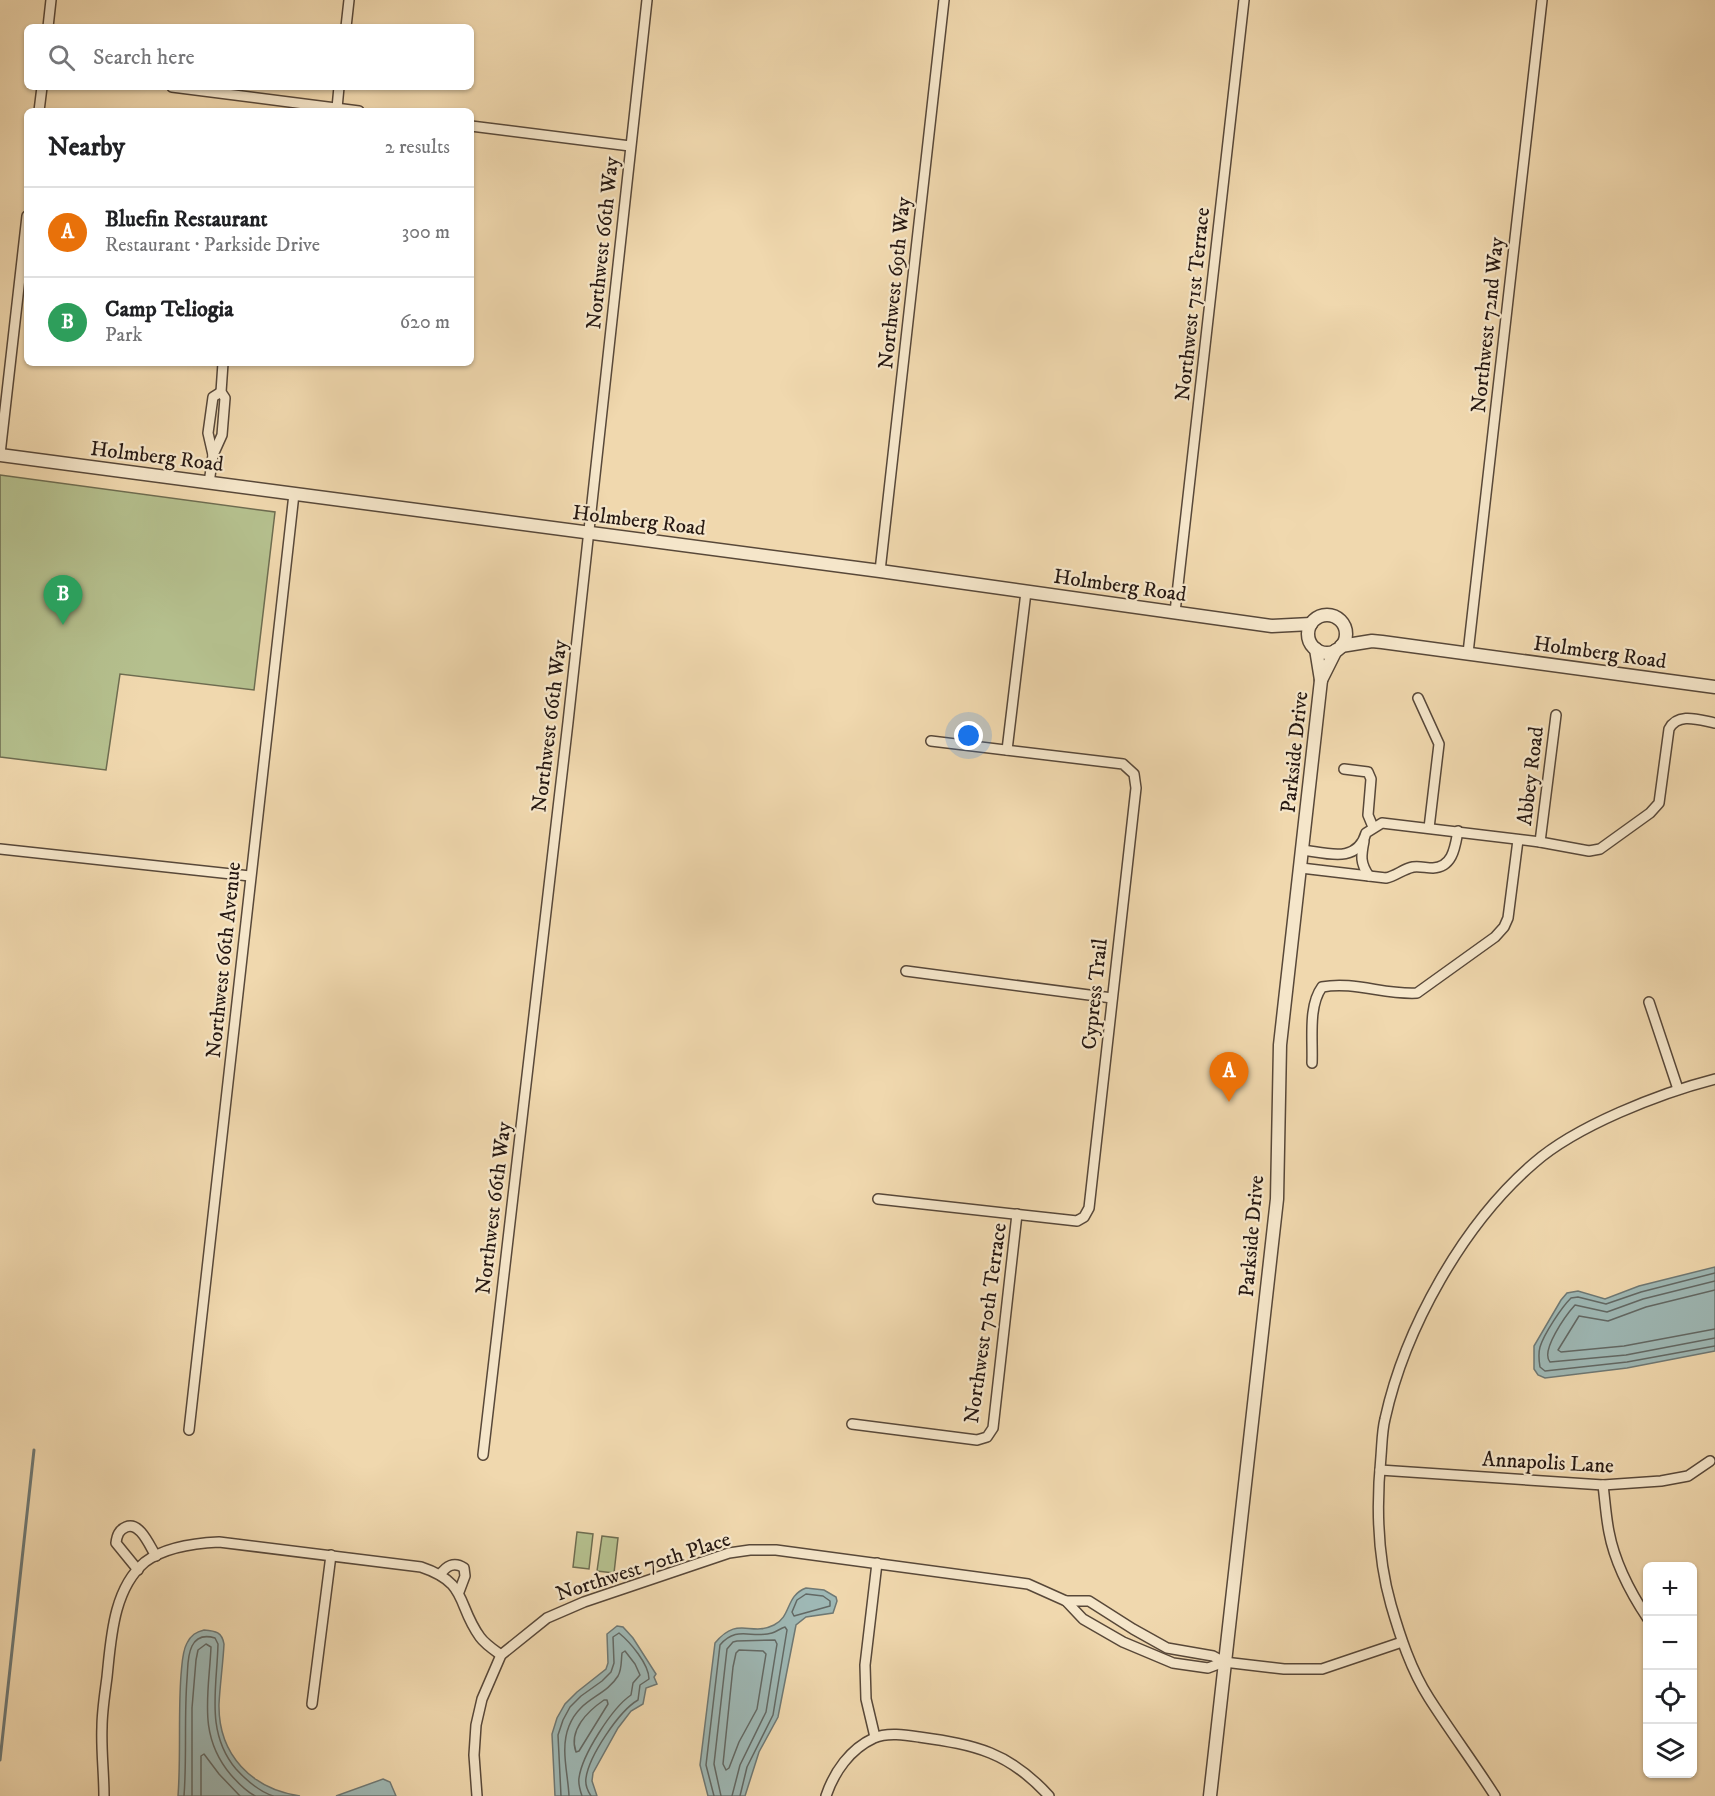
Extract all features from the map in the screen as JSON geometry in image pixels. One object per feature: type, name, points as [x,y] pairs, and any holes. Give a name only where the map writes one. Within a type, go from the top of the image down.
[{"type":"street","points":[[48,24],[51,0]]},
{"type":"street","points":[[346,24],[349,0]]},
{"type":"street","name":"Northwest 66th Way","points":[[483,1455],[589,533],[647,0]]},
{"type":"street","name":"Northwest 69th Way","points":[[880,571],[945,0]]},
{"type":"street","name":"Northwest 71st Terrace","points":[[1175,612],[1244,0]]},
{"type":"street","name":"Northwest 72nd Way","points":[[1468,653],[1542,0]]},
{"type":"street","points":[[39,108],[42,90]]},
{"type":"street","points":[[196,90],[337,108],[339,90]]},
{"type":"street","points":[[474,126],[630,146]]},
{"type":"street","points":[[0,455],[24,243]]},
{"type":"street","points":[[209,483],[213,455],[222,435],[225,398],[221,392],[224,366]]},
{"type":"street","points":[[213,455],[208,433],[213,397],[221,392]]},
{"type":"street","name":"Holmberg Road","points":[[0,455],[880,571],[1272,626],[1311,624]]},
{"type":"street","name":"Northwest 66th Avenue","points":[[189,1430],[294,494]]},
{"type":"street","points":[[931,741],[1007,750],[1026,592]]},
{"type":"street","points":[[1320,616],[1332,616],[1342,622],[1345,627],[1346,637],[1339,648],[1326,653],[1314,647],[1308,635],[1311,624],[1320,616]]},
{"type":"street","name":"Holmberg Road","points":[[1272,626],[1297,635],[1314,647]]},
{"type":"street","name":"Holmberg Road","points":[[1345,627],[1372,641]]},
{"type":"street","name":"Holmberg Road","points":[[1339,648],[1372,641],[1715,687]]},
{"type":"street","name":"Parkside Drive","points":[[1210,1796],[1276,1199],[1280,1045],[1321,680],[1314,647]]},
{"type":"street","name":"Parkside Drive","points":[[1321,680],[1339,648]]},
{"type":"street","points":[[1418,698],[1439,744],[1429,828]]},
{"type":"street","name":"Abbey Road","points":[[1540,842],[1556,715]]},
{"type":"street","points":[[1369,876],[1362,866],[1364,841],[1366,833],[1382,823],[1540,842],[1589,851],[1600,849],[1650,813],[1659,803],[1669,729],[1673,722],[1683,718],[1715,723]]},
{"type":"street","name":"Cypress Trail","points":[[1007,750],[1123,764],[1134,774],[1136,788],[1089,1208],[1084,1217],[1077,1221],[1017,1214]]},
{"type":"street","points":[[1344,769],[1368,772],[1371,779],[1368,815],[1373,827]]},
{"type":"street","points":[[1301,868],[1386,878],[1396,876],[1411,868],[1435,868],[1450,860],[1454,853],[1458,831]]},
{"type":"street","points":[[1311,1063],[1314,1006],[1316,995],[1322,987],[1336,985],[1404,994],[1417,993],[1496,937],[1508,918],[1518,840]]},
{"type":"street","points":[[1303,850],[1340,855],[1351,852],[1364,841]]},
{"type":"street","points":[[0,849],[250,876]]},
{"type":"street","points":[[906,972],[1112,998]]},
{"type":"street","points":[[1649,1002],[1678,1089]]},
{"type":"street","points":[[1495,1796],[1427,1696],[1402,1642],[1390,1603],[1380,1556],[1377,1510],[1384,1422],[1396,1378],[1412,1337],[1455,1255],[1479,1220],[1535,1161],[1566,1140],[1599,1123],[1678,1089],[1715,1079]]},
{"type":"street","points":[[878,1199],[1017,1214]]},
{"type":"street","name":"Northwest 70th Terrace","points":[[852,1424],[977,1440],[987,1437],[993,1428],[1017,1214]]},
{"type":"street","name":"Annapolis Lane","points":[[1380,1470],[1604,1485],[1661,1481],[1688,1476],[1710,1461]]},
{"type":"street","points":[[1604,1485],[1609,1533],[1618,1564],[1630,1592],[1645,1616]]},
{"type":"street","points":[[138,1570],[116,1543],[117,1535],[123,1528],[131,1525],[138,1528],[156,1556]]},
{"type":"street","points":[[104,1796],[102,1726],[112,1627],[118,1604],[138,1570],[146,1562],[156,1556],[197,1543],[219,1542],[422,1567],[440,1575],[455,1587],[482,1640],[501,1655],[482,1699],[476,1725],[474,1755],[477,1796]]},
{"type":"street","name":"Northwest 70th Place","points":[[501,1655],[547,1618],[584,1602],[729,1553],[776,1550],[1028,1584],[1066,1601],[1083,1619],[1123,1642],[1173,1663],[1208,1668],[1224,1662]]},
{"type":"street","points":[[312,1704],[331,1556]]},
{"type":"street","points":[[875,1737],[866,1699],[865,1665],[877,1563]]},
{"type":"street","points":[[440,1575],[446,1567],[451,1565],[464,1568],[465,1576],[459,1592]]},
{"type":"street","name":"Northwest 70th Place","points":[[1066,1601],[1089,1601],[1167,1648],[1213,1656],[1224,1662]]},
{"type":"street","points":[[1093,1625],[1103,1610]]},
{"type":"street","points":[[1123,1642],[1130,1627]]},
{"type":"street","points":[[1224,1662],[1284,1669],[1322,1669],[1402,1642]]},
{"type":"street","points":[[826,1796],[832,1779],[843,1762],[875,1737],[899,1734],[951,1741],[994,1753],[1021,1768],[1049,1796]]},
{"type":"green space","points":[[0,475],[275,512],[254,690],[120,674],[106,770],[0,757]]},
{"type":"green space","points":[[577,1532],[593,1534],[589,1569],[573,1567]]},
{"type":"green space","points":[[602,1536],[618,1538],[614,1573],[597,1571]]},
{"type":"water","points":[[1715,1267],[1715,1351],[1627,1368],[1545,1378],[1538,1375],[1534,1369],[1534,1346],[1567,1293],[1578,1291],[1605,1299],[1639,1286]]},
{"type":"water","points":[[806,1588],[824,1590],[836,1597],[833,1613],[806,1617],[796,1625],[778,1717],[759,1752],[745,1796],[708,1796],[700,1765],[715,1643],[723,1635],[737,1628],[758,1629],[774,1625],[784,1617],[795,1596]]},
{"type":"water","points":[[617,1626],[623,1627],[633,1638],[656,1674],[654,1677],[657,1684],[646,1688],[643,1704],[631,1711],[618,1728],[593,1773],[592,1781],[597,1796],[555,1796],[552,1734],[557,1718],[565,1704],[577,1692],[606,1669],[608,1663],[607,1634]]},
{"type":"water","points":[[204,1630],[218,1633],[224,1644],[219,1704],[220,1722],[224,1739],[232,1754],[253,1777],[267,1786],[300,1796],[178,1796],[182,1659],[190,1638]]},
{"type":"water","points":[[383,1779],[390,1782],[396,1796],[336,1796]]},
{"type":"waterway","points":[[0,1760],[34,1450]]},
{"type":"place","name":"Camp Teliogia","points":[[63,625]]},
{"type":"place","name":"Bluefin Restaurant","points":[[1229,1102]]}]
